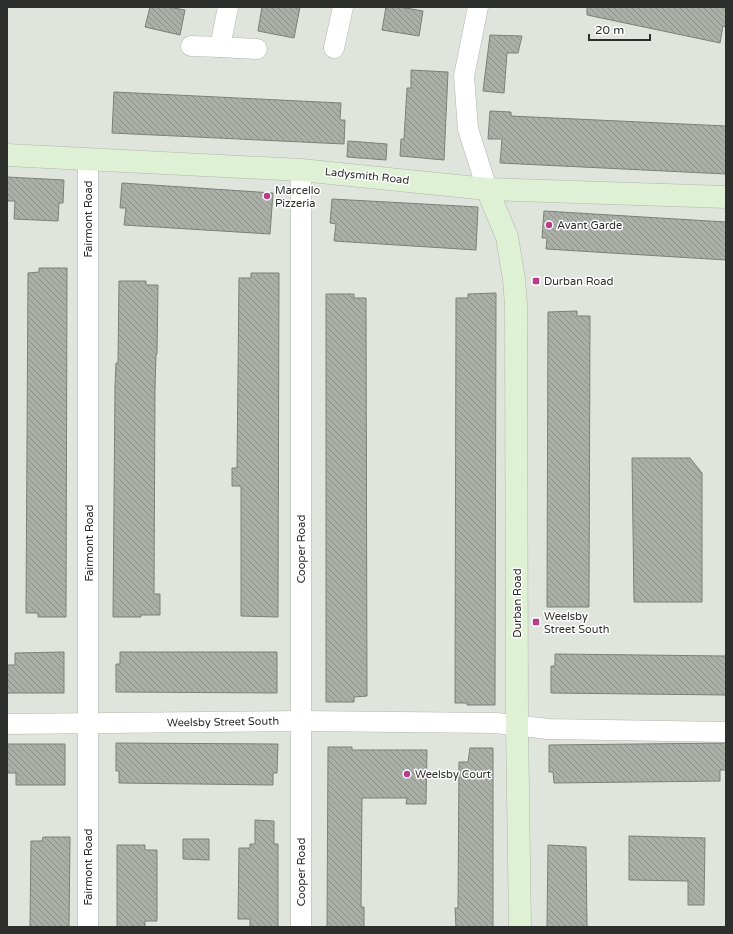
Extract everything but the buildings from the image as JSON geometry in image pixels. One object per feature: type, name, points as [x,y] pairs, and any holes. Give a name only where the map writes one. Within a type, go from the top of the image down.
[{"type":"street","points":[[220,47],[228,7]]},
{"type":"street","points":[[334,48],[343,7]]},
{"type":"street","points":[[478,7],[464,76],[468,129],[486,188]]},
{"type":"street","points":[[191,46],[258,49]]},
{"type":"street","name":"Ladysmith Road","points":[[7,155],[301,170],[486,188],[726,197]]},
{"type":"street","name":"Fairmont Road","points":[[88,159],[88,927]]},
{"type":"street","name":"Cooper Road","points":[[301,170],[301,927]]},
{"type":"street","name":"Durban Road","points":[[486,188],[507,237],[514,279],[516,305],[517,725],[520,927]]},
{"type":"street","name":"Weelsby Street South","points":[[7,724],[302,721],[508,723],[548,729],[726,732]]},
{"type":"place","name":"Marcello Pizzeria","points":[[267,196]]},
{"type":"place","name":"Avant Garde","points":[[549,225]]},
{"type":"place","name":"Durban Road","points":[[536,281]]},
{"type":"place","name":"Weelsby Street South","points":[[536,622]]},
{"type":"place","name":"Weelsby Court","points":[[407,774]]}]
